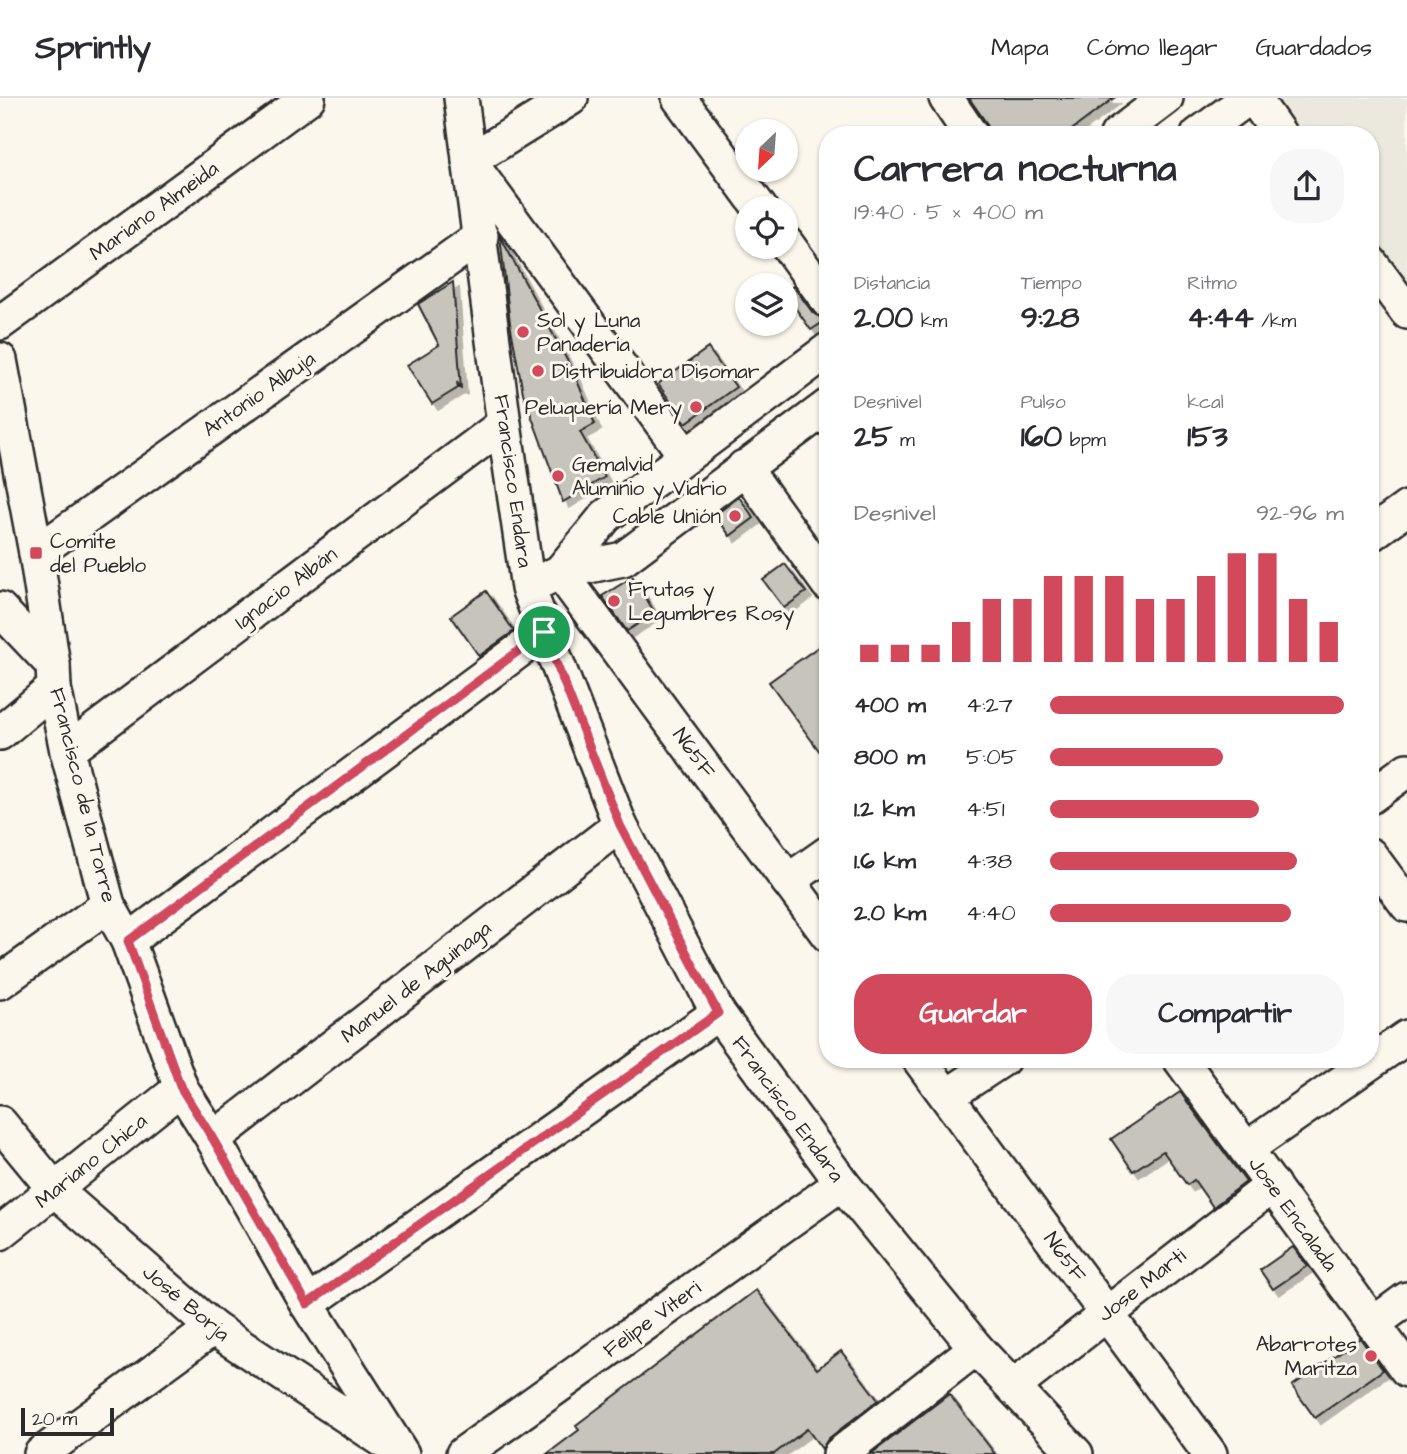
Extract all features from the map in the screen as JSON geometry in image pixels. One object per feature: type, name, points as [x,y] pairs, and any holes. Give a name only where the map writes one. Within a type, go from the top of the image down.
[{"type":"street","name":"Mariano Almeida","points":[[0,323],[308,98]]},
{"type":"street","name":"Francisco Endara","points":[[461,98],[528,587],[620,825],[718,1013],[842,1183],[976,1348],[1076,1454]]},
{"type":"street","points":[[571,98],[469,161],[685,455]]},
{"type":"street","points":[[679,98],[751,196]]},
{"type":"street","points":[[946,98],[965,126]]},
{"type":"street","points":[[1129,126],[1166,98]]},
{"type":"street","points":[[1210,126],[1248,98]]},
{"type":"street","points":[[1254,98],[1274,126]]},
{"type":"street","name":"Antonio Albuja","points":[[36,553],[481,236]]},
{"type":"street","points":[[798,259],[819,289]]},
{"type":"street","points":[[1379,281],[1407,312]]},
{"type":"street","points":[[560,572],[606,516],[819,357]]},
{"type":"street","name":"Francisco de la Torre","points":[[0,360],[36,553],[67,751],[108,905],[128,941],[181,1088],[398,1453]]},
{"type":"street","points":[[528,587],[560,572],[623,559],[819,413]]},
{"type":"street","name":"Ignacio Albán","points":[[67,751],[504,424]]},
{"type":"street","points":[[744,467],[819,571]]},
{"type":"street","points":[[1379,529],[1407,509]]},
{"type":"street","name":"N65F","points":[[560,572],[819,923]]},
{"type":"street","points":[[0,609],[54,677],[0,733]]},
{"type":"street","points":[[128,941],[544,632]]},
{"type":"street","points":[[1379,790],[1407,770]]},
{"type":"street","name":"Manuel de Aguinaga","points":[[213,1139],[620,825]]},
{"type":"street","points":[[788,881],[819,859]]},
{"type":"street","points":[[1379,867],[1407,905]]},
{"type":"street","points":[[0,982],[108,905]]},
{"type":"street","points":[[307,1304],[718,1013]]},
{"type":"street","points":[[1379,1056],[1407,1037]]},
{"type":"street","name":"N65F","points":[[926,1068],[1210,1454]]},
{"type":"street","points":[[947,1096],[989,1068]]},
{"type":"street","name":"Jose Encalada","points":[[1187,1068],[1407,1370]]},
{"type":"street","points":[[1246,1149],[1362,1068]]},
{"type":"street","name":"Mariano Chica","points":[[0,1233],[181,1088]]},
{"type":"street","name":"José Borja","points":[[0,1123],[55,1190],[213,1328],[398,1453]]},
{"type":"street","name":"Felipe Viteri","points":[[463,1454],[842,1183]]},
{"type":"street","name":"Jose Marti","points":[[1013,1387],[1273,1185]]},
{"type":"street","points":[[1373,1324],[1407,1299]]},
{"type":"street","points":[[41,1454],[213,1328]]},
{"type":"street","points":[[840,1454],[976,1348]]},
{"type":"shaded area","points":[[1271,98],[1407,98],[1407,281],[1379,244],[1379,126],[1291,126]]},
{"type":"building","points":[[969,98],[1114,98],[1077,126],[987,124]]},
{"type":"building","points":[[500,236],[574,373],[595,424],[580,432],[605,477],[563,502],[523,393],[510,323]]},
{"type":"building","points":[[453,282],[461,389],[457,382],[458,388],[432,404],[407,365],[439,345],[418,304]]},
{"type":"building","points":[[798,293],[813,313],[819,316],[819,325],[811,330],[798,312]]},
{"type":"building","points":[[708,348],[736,387],[686,423],[658,384]]},
{"type":"building","name":"Cable Unión","points":[[739,497],[754,518],[730,536],[715,515]]},
{"type":"building","points":[[785,564],[806,592],[784,608],[763,580]]},
{"type":"building","points":[[633,577],[655,613],[627,631],[602,596]]},
{"type":"building","points":[[486,591],[514,631],[479,656],[451,616]]},
{"type":"building","points":[[819,646],[819,751],[769,682]]},
{"type":"building","points":[[1180,1092],[1246,1182],[1213,1207],[1194,1180],[1187,1185],[1163,1151],[1133,1171],[1111,1139]]},
{"type":"building","points":[[1293,1247],[1307,1266],[1273,1289],[1260,1270]]},
{"type":"building","points":[[756,1290],[817,1369],[841,1351],[878,1400],[828,1439],[822,1449],[807,1429],[774,1454],[547,1454],[579,1430],[576,1425]]},
{"type":"building","points":[[1360,1338],[1383,1370],[1315,1418],[1292,1386]]},
{"type":"building","points":[[949,1394],[995,1454],[871,1454]]},
{"type":"place","name":"Sol y Luna Panadería","points":[[523,332]]},
{"type":"place","name":"Distribuidora Disomar","points":[[538,371]]},
{"type":"place","name":"Peluquería Mery","points":[[696,407]]},
{"type":"place","name":"Gemalvid Aluminio y Vidrio","points":[[558,476]]},
{"type":"place","name":"Cable Unión","points":[[735,516]]},
{"type":"place","name":"Comite del Pueblo","points":[[36,553]]},
{"type":"place","name":"Frutas y Legumbres Rosy","points":[[614,601]]},
{"type":"place","name":"Abarrotes Maritza","points":[[1371,1356]]},
{"type":"route","points":[[544,632],[620,825],[718,1013],[307,1304],[181,1088],[128,941],[544,632]]}]
